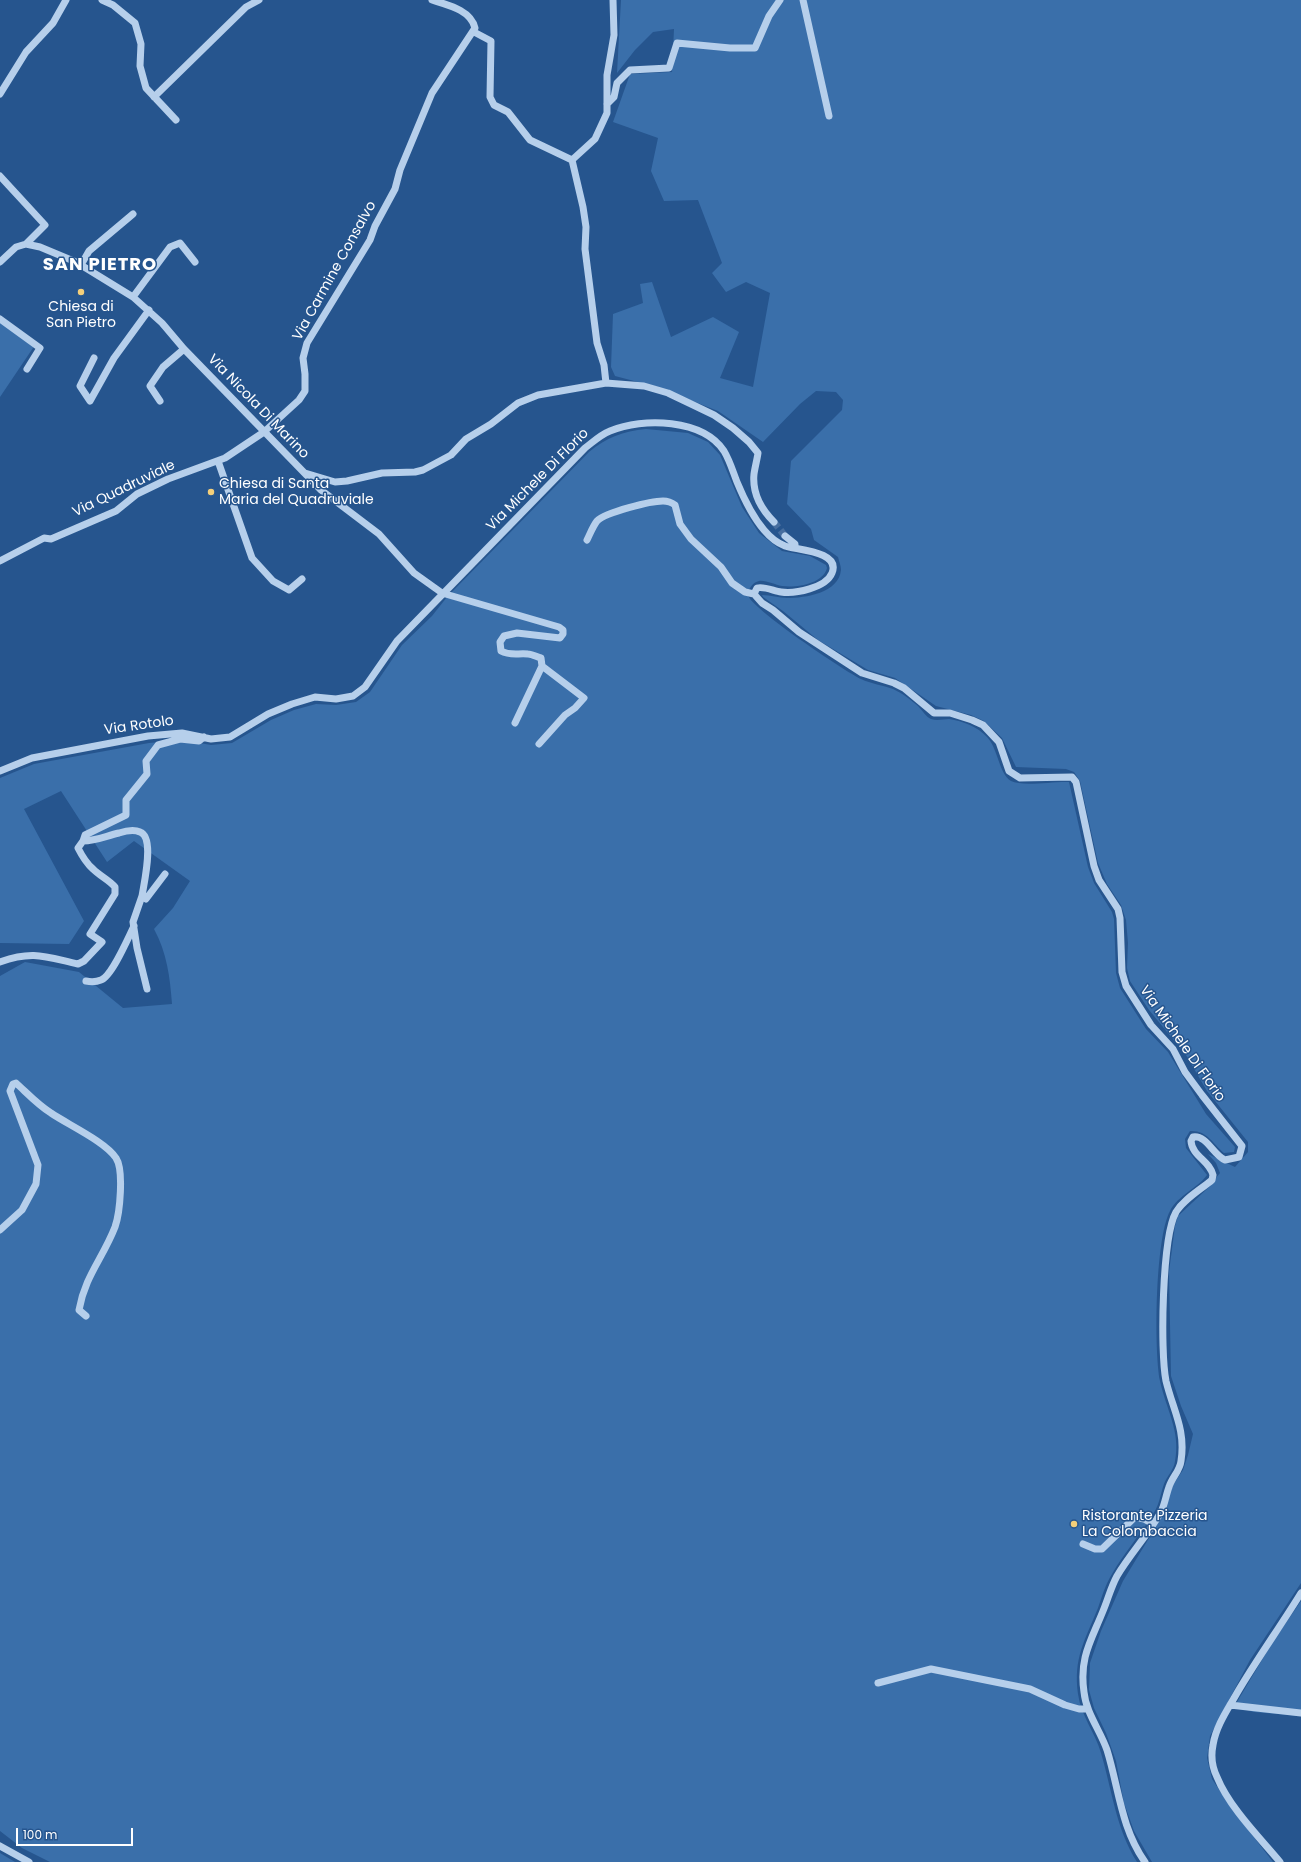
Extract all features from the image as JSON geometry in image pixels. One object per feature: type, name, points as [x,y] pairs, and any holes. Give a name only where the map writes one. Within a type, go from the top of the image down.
[{"type":"street","points":[[0,94],[26,52],[53,23],[66,0]]},
{"type":"street","points":[[102,0],[113,5],[134,23],[141,44],[140,66],[146,88],[176,120]]},
{"type":"street","points":[[154,97],[246,7],[259,0]]},
{"type":"street","points":[[432,0],[468,14],[474,21],[474,32],[491,41],[490,97],[494,106],[508,112],[530,140],[572,160]]},
{"type":"street","points":[[572,160],[595,139],[607,113],[607,75],[614,35],[613,0]]},
{"type":"street","points":[[607,104],[614,97],[618,83],[630,70],[669,68],[677,43],[730,48],[755,48],[769,16],[780,0]]},
{"type":"street","points":[[803,0],[829,116]]},
{"type":"street","name":"Via Carmine Consalvo","points":[[264,432],[299,400],[305,391],[306,374],[303,358],[307,343],[370,240],[375,226],[395,189],[400,170],[432,92],[438,81],[474,32]]},
{"type":"street","points":[[572,160],[583,207],[586,228],[585,249],[597,343],[604,365],[606,383]]},
{"type":"street","points":[[0,176],[45,225],[26,244],[16,247],[0,262]]},
{"type":"street","points":[[81,265],[89,251],[133,214]]},
{"type":"street","points":[[133,296],[170,247],[180,243],[195,262]]},
{"type":"street","name":"Via Nicola Di Marino","points":[[26,244],[40,247],[81,265],[133,296],[149,310],[184,349],[320,490],[379,534],[414,573],[442,593],[559,626],[563,630],[563,634],[560,638],[517,633],[504,636],[501,639],[502,651],[511,654],[529,654],[541,658],[542,666]]},
{"type":"street","points":[[94,358],[80,386],[90,401],[114,358],[149,310]]},
{"type":"street","points":[[0,319],[40,348],[27,369]]},
{"type":"street","points":[[160,401],[150,386],[163,367],[184,349]]},
{"type":"street","points":[[303,472],[335,482],[347,481],[382,473],[415,472],[423,470],[451,455],[466,439],[491,424],[518,403],[538,395],[606,383],[644,386],[668,394],[714,415],[733,428],[749,442],[758,453],[754,474],[755,494],[765,512],[774,522]]},
{"type":"street","name":"Via Michele Di Florio","points":[[442,593],[479,558],[585,448],[598,438],[610,431],[634,424],[661,423],[689,427],[712,437],[725,452],[747,504],[763,529],[784,546],[812,551],[827,558],[833,568],[829,577],[815,587],[804,590],[789,592],[759,587],[755,590],[754,594],[762,603],[773,610],[799,632],[862,674],[882,679],[904,688],[934,713],[950,713],[983,725],[999,742],[1009,771],[1014,776],[1020,778],[1072,777],[1076,782],[1096,873],[1118,909],[1120,918],[1122,972],[1126,986],[1151,1025],[1173,1049],[1185,1072],[1242,1146],[1239,1157],[1225,1160],[1201,1138],[1193,1137],[1191,1141],[1194,1151],[1208,1166],[1213,1175],[1212,1180],[1179,1208],[1172,1220],[1168,1240],[1164,1301],[1164,1358],[1166,1379],[1182,1433],[1183,1448],[1179,1470],[1172,1480],[1162,1510],[1117,1576],[1083,1662],[1082,1680],[1087,1709],[1101,1736],[1107,1752],[1127,1830],[1134,1846],[1145,1862]]},
{"type":"street","name":"Via Quadruviale","points":[[0,561],[44,538],[51,539],[116,510],[137,494],[168,479],[225,458],[264,432]]},
{"type":"street","points":[[218,461],[252,558],[273,581],[289,590],[302,579]]},
{"type":"street","points":[[587,540],[598,520],[606,515],[657,501],[667,501],[675,505],[677,517],[684,530],[721,567],[732,583],[745,592],[754,594]]},
{"type":"street","points":[[785,536],[795,544],[795,548]]},
{"type":"street","name":"Via Rotolo","points":[[0,771],[32,758],[148,736],[182,733],[211,739],[230,737],[268,714],[292,704],[315,697],[336,699],[353,696],[365,687],[397,641],[428,612],[442,593]]},
{"type":"street","points":[[515,723],[542,666],[584,698],[575,708],[565,715],[539,744]]},
{"type":"street","points":[[0,962],[17,956],[35,954],[78,964],[84,961],[102,942],[90,934],[115,894],[115,887],[84,860],[78,848],[85,835],[126,815],[126,800],[147,774],[146,761],[158,745],[180,739],[199,741],[204,737]]},
{"type":"street","points":[[83,841],[93,841],[120,832],[134,830],[142,832],[147,838],[148,847],[142,896],[133,922],[147,989]]},
{"type":"street","points":[[142,896],[146,899],[165,874]]},
{"type":"street","points":[[86,981],[93,982],[103,980],[117,961],[134,926]]},
{"type":"street","points":[[0,1230],[22,1210],[36,1184],[38,1165],[10,1091],[13,1084],[16,1083],[49,1112],[103,1145],[116,1158],[120,1179],[120,1200],[117,1218],[108,1242],[88,1278],[82,1293],[79,1310],[86,1316]]},
{"type":"street","points":[[1083,1544],[1095,1549],[1102,1549],[1121,1528],[1135,1517],[1144,1519],[1153,1524]]},
{"type":"street","points":[[1280,1862],[1239,1812],[1217,1778],[1212,1757],[1213,1744],[1217,1730],[1230,1705],[1265,1646],[1301,1593]]},
{"type":"street","points":[[878,1683],[932,1670],[1030,1689],[1065,1705],[1079,1709],[1087,1709]]},
{"type":"street","points":[[1230,1705],[1301,1712]]},
{"type":"street","points":[[0,1846],[29,1862]]},
{"type":"shaded area","points":[[621,0],[1301,0],[1301,1583],[1250,1660],[1210,1736],[1207,1758],[1212,1779],[1230,1806],[1273,1862],[1152,1862],[1134,1831],[1124,1803],[1116,1761],[1106,1733],[1094,1708],[1089,1690],[1090,1663],[1101,1631],[1123,1581],[1160,1520],[1173,1485],[1183,1470],[1193,1434],[1181,1406],[1171,1376],[1169,1272],[1175,1226],[1178,1216],[1207,1189],[1220,1173],[1216,1163],[1208,1154],[1235,1167],[1248,1152],[1248,1142],[1207,1091],[1186,1055],[1149,1010],[1130,981],[1127,968],[1128,943],[1126,920],[1121,905],[1107,884],[1098,863],[1080,781],[1074,772],[1066,769],[1016,767],[1002,738],[984,721],[971,715],[936,706],[895,678],[868,670],[818,640],[783,611],[763,597],[762,595],[781,598],[803,597],[820,593],[828,589],[839,578],[841,570],[838,557],[814,540],[811,529],[787,504],[791,461],[842,410],[843,400],[836,392],[816,391],[800,404],[763,442],[718,411],[657,387],[615,376],[611,367],[613,314],[643,303],[640,284],[652,282],[671,337],[713,317],[739,332],[720,378],[753,387],[770,293],[746,282],[726,292],[712,273],[722,263],[698,200],[664,201],[651,171],[658,138],[613,122],[630,74],[672,72],[674,29],[653,32],[635,50],[617,73]]},
{"type":"shaded area","points":[[0,322],[35,345],[0,397]]},
{"type":"shaded area","points":[[646,429],[688,433],[708,442],[720,455],[742,507],[759,533],[782,551],[810,556],[826,565],[827,568],[820,578],[808,584],[788,586],[759,581],[753,584],[748,595],[764,612],[799,639],[852,674],[865,681],[893,689],[903,695],[918,706],[929,718],[936,720],[954,720],[970,725],[979,730],[991,742],[1004,773],[1011,781],[1023,784],[1069,782],[1088,867],[1094,883],[1112,912],[1114,919],[1116,973],[1120,988],[1146,1029],[1168,1052],[1206,1114],[1235,1147],[1234,1152],[1224,1153],[1209,1138],[1196,1131],[1190,1131],[1185,1139],[1186,1148],[1207,1175],[1173,1205],[1165,1225],[1161,1245],[1157,1294],[1158,1366],[1160,1381],[1176,1440],[1174,1464],[1164,1484],[1156,1509],[1107,1582],[1081,1650],[1077,1670],[1078,1694],[1082,1710],[1101,1753],[1119,1823],[1137,1862],[50,1862],[22,1848],[0,1831],[0,976],[25,962],[79,972],[123,1008],[172,1004],[165,956],[154,929],[173,908],[190,881],[134,841],[107,862],[61,791],[24,809],[84,921],[69,944],[0,943],[0,778],[34,764],[149,743],[182,740],[211,745],[232,743],[271,720],[294,710],[316,704],[336,705],[356,702],[370,692],[402,645],[432,616],[447,597],[589,452],[608,439],[622,433]]},
{"type":"shaded area","points":[[1301,1601],[1301,1716],[1254,1712],[1234,1707],[1272,1643]]},
{"type":"shaded area","points":[[0,1853],[15,1862],[0,1862]]},
{"type":"tunnel","points":[[774,522],[785,536]]},
{"type":"place","name":"Chiesa di San Pietro","points":[[81,292]]},
{"type":"place","name":"Chiesa di Santa Maria del Quadruviale","points":[[211,492]]},
{"type":"place","name":"Ristorante Pizzeria La Colombaccia","points":[[1074,1524]]},
{"type":"district","name":"SAN PIETRO","points":[[100,265]]}]
